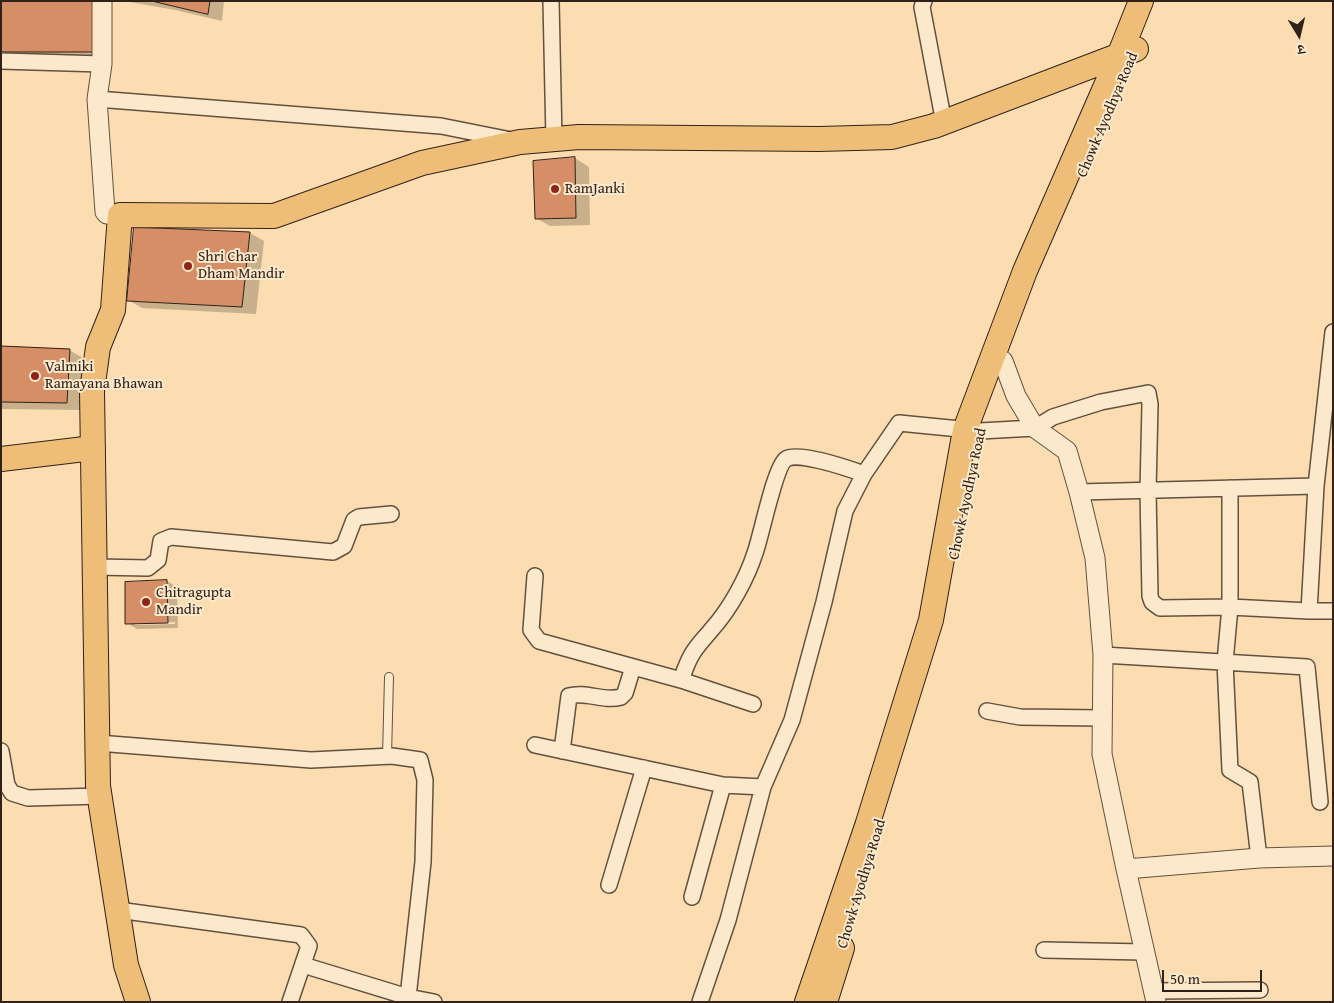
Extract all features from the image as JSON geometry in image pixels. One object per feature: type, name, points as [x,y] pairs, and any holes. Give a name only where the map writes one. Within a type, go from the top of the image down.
[{"type":"main road","points":[[807,1002],[867,826],[931,620],[973,430],[1025,271],[1128,52],[1141,1]]},
{"type":"main road","name":"Chowk Ayodhya Road","points":[[825,1002],[940,633],[973,430],[1003,361],[1128,52],[1153,1]]},
{"type":"main road","points":[[138,1002],[126,965],[100,796],[98,743],[92,391],[98,347],[112,310],[120,215],[274,216],[422,163],[520,142],[579,137],[810,139],[892,137],[944,122],[1128,52]]},
{"type":"main road","points":[[1,459],[92,448]]},
{"type":"street","points":[[102,1],[102,64],[97,99],[105,212],[107,214],[120,215]]},
{"type":"street","points":[[551,1],[554,140]]},
{"type":"street","points":[[924,1],[922,7],[944,122]]},
{"type":"street","points":[[1,61],[102,64]]},
{"type":"street","points":[[97,99],[441,126],[520,142]]},
{"type":"street","points":[[1309,611],[1316,486],[1333,332]]},
{"type":"street","points":[[1003,361],[1016,396],[1035,428],[1067,451],[1095,558],[1103,655],[1102,754],[1154,996],[1260,990]]},
{"type":"street","points":[[700,1002],[728,920],[763,787],[792,720],[824,602],[845,511],[864,474],[899,423],[973,430],[1035,428],[1053,417],[1101,402],[1148,394],[1150,404],[1148,491],[1150,596],[1152,602],[1160,608],[1230,607],[1333,611]]},
{"type":"street","points":[[681,680],[690,657],[701,640],[713,628],[747,577],[781,465],[787,458],[794,457],[822,461],[864,474]]},
{"type":"street","points":[[1079,492],[1316,486]]},
{"type":"street","points":[[1230,488],[1230,607],[1225,662],[1230,770],[1250,782],[1259,858]]},
{"type":"street","points":[[95,567],[148,568],[158,560],[161,541],[171,537],[333,552],[344,546],[354,520],[360,517],[392,514]]},
{"type":"street","points":[[535,576],[531,630],[539,641],[681,680],[753,704]]},
{"type":"street","points":[[1103,655],[1307,667],[1320,802]]},
{"type":"street","points":[[562,751],[569,696],[621,697],[625,693],[633,667]]},
{"type":"street","points":[[988,711],[1020,717],[1102,718]]},
{"type":"street","points":[[98,743],[311,760],[387,756],[420,760],[425,780],[423,862],[408,997]]},
{"type":"street","points":[[534,745],[723,785],[763,787]]},
{"type":"street","points":[[1,751],[7,785],[12,793],[28,798],[100,796]]},
{"type":"street","points":[[609,885],[644,768]]},
{"type":"street","points":[[692,897],[723,785]]},
{"type":"street","points":[[1126,869],[1259,858],[1333,856]]},
{"type":"street","points":[[118,910],[301,935],[308,946],[304,965],[290,1002]]},
{"type":"street","points":[[1044,950],[1144,952]]},
{"type":"street","points":[[304,965],[408,997],[434,1002]]},
{"type":"lane","points":[[387,756],[389,676]]},
{"type":"building","points":[[1,1],[93,1],[93,52],[1,52]]},
{"type":"building","points":[[152,1],[210,1],[208,14]]},
{"type":"building","name":"RamJanki","points":[[575,157],[576,218],[535,219],[533,161]]},
{"type":"building","name":"Shri Char Dham Mandir","points":[[134,227],[250,232],[242,307],[127,301]]},
{"type":"building","name":"Valmiki Ramayana Bhawan","points":[[1,346],[70,349],[67,403],[1,402]]},
{"type":"building","name":"Chitragupta Mandir","points":[[167,580],[168,623],[125,624],[125,582]]},
{"type":"place","name":"RamJanki","points":[[555,189]]},
{"type":"place","name":"Shri Char Dham Mandir","points":[[188,266]]},
{"type":"place","name":"Valmiki Ramayana Bhawan","points":[[35,376]]},
{"type":"place","name":"Chitragupta Mandir","points":[[146,602]]}]
